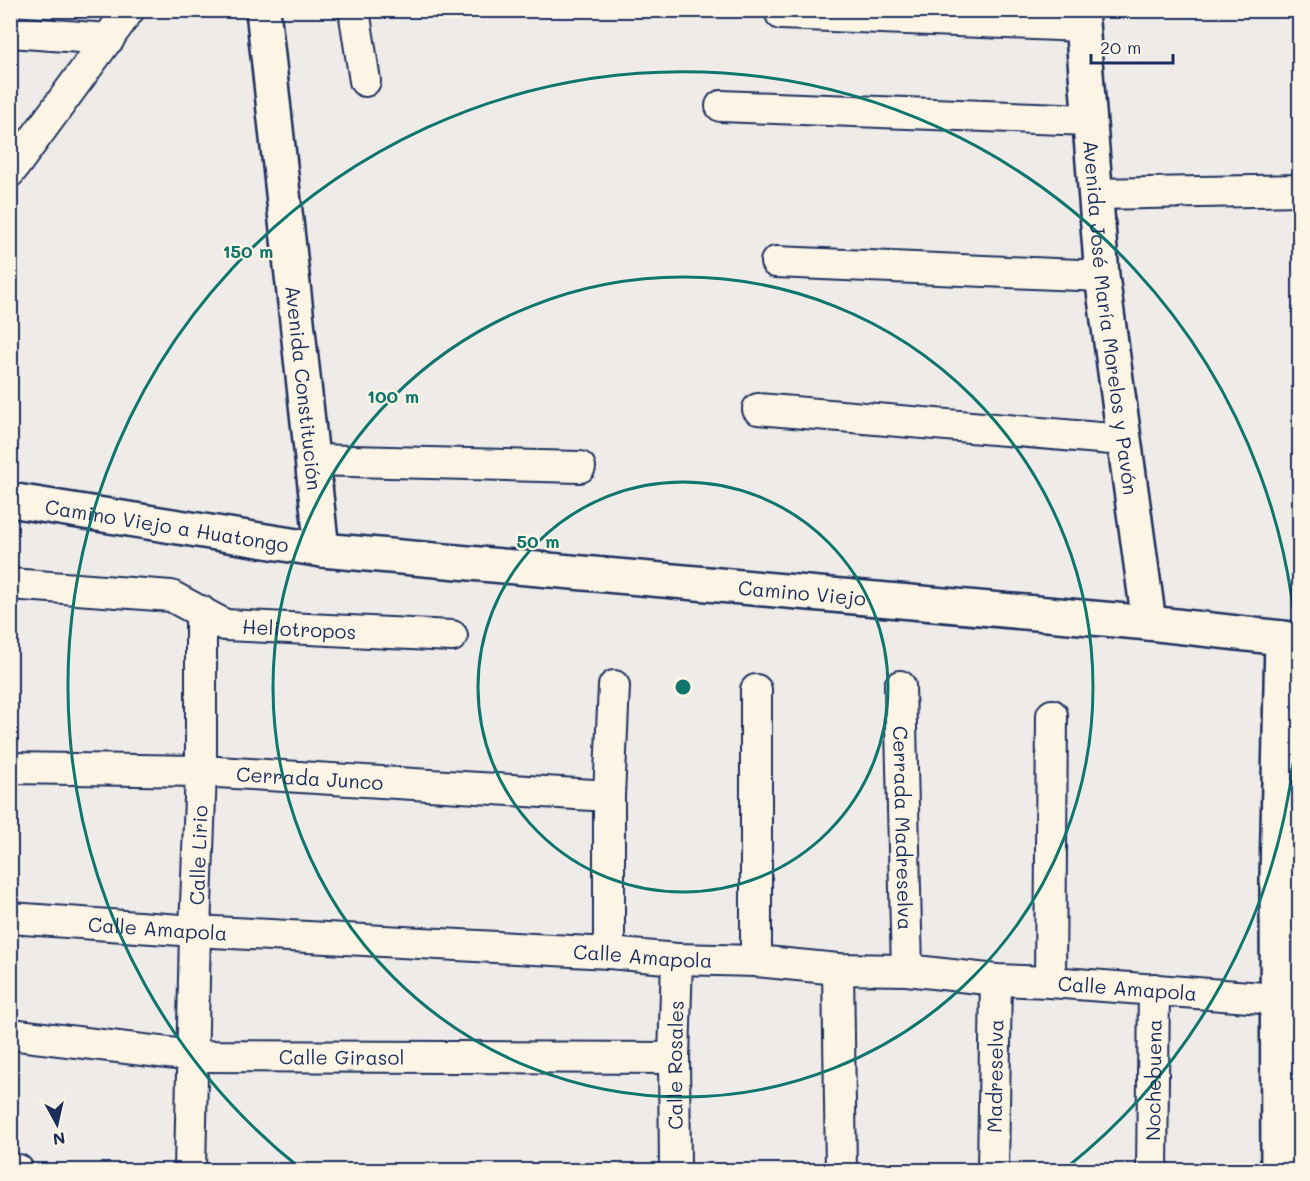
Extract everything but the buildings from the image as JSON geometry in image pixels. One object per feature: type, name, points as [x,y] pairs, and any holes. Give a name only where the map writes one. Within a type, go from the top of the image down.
[{"type":"main road","name":"Avenida Constitución","points":[[262,10],[322,550]]},
{"type":"main road","name":"Avenida José María Morelos y Pavón","points":[[1082,18],[1102,276],[1149,623]]},
{"type":"main road","name":"Camino Viejo a Huatongo","points":[[10,500],[322,550]]},
{"type":"main road","name":"Camino Viejo","points":[[322,550],[1149,623],[1291,639]]},
{"type":"main road","points":[[1278,1170],[1288,1043],[1276,999],[1277,880],[1291,639]]},
{"type":"street","points":[[10,172],[129,10]]},
{"type":"street","points":[[354,10],[365,81]]},
{"type":"street","points":[[781,14],[1082,18]]},
{"type":"street","points":[[10,32],[109,39]]},
{"type":"street","points":[[722,106],[1089,120]]},
{"type":"street","points":[[1095,194],[1299,190]]},
{"type":"street","points":[[776,261],[1102,276]]},
{"type":"street","points":[[758,409],[1123,440]]},
{"type":"street","points":[[312,460],[580,467]]},
{"type":"street","name":"Heliotropos","points":[[10,585],[171,596],[225,625],[452,636]]},
{"type":"street","name":"Calle Lirio","points":[[190,1170],[201,771],[201,611]]},
{"type":"street","points":[[609,953],[609,796],[614,686]]},
{"type":"street","name":"Cerrada Madreselva","points":[[900,686],[907,970]]},
{"type":"street","points":[[756,690],[756,961]]},
{"type":"street","points":[[1050,982],[1052,715]]},
{"type":"street","name":"Cerrada Junco","points":[[10,768],[201,771],[609,796]]},
{"type":"street","name":"Calle Amapola","points":[[10,918],[195,932],[609,953],[677,960],[756,961],[838,969],[907,970],[996,980],[1276,999]]},
{"type":"street","name":"Calle Rosales","points":[[675,1170],[674,1058],[677,960]]},
{"type":"street","points":[[838,969],[841,1170]]},
{"type":"street","name":"Madreselva","points":[[993,1170],[996,980]]},
{"type":"street","name":"Nochebuena","points":[[1152,1170],[1154,989]]},
{"type":"street","name":"Calle Girasol","points":[[10,1034],[193,1056],[674,1058]]},
{"type":"street","points":[[10,1170],[18,1170]]}]
